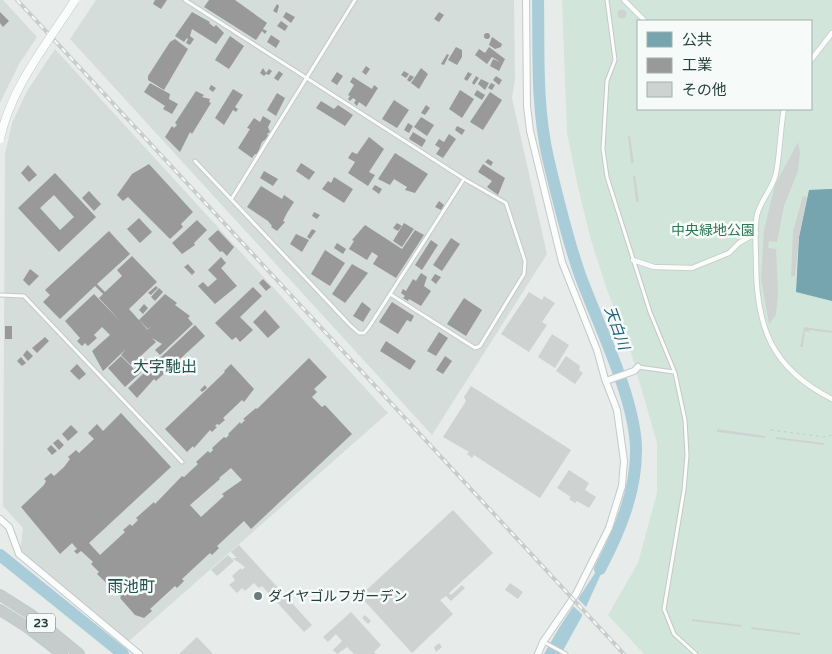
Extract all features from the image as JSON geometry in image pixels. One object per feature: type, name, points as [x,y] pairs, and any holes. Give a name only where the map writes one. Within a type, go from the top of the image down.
[{"type":"highway","name":"23","points":[[0,595],[30,614],[79,654]]},
{"type":"highway","name":"23","points":[[0,610],[27,627],[62,654]]},
{"type":"street","points":[[0,139],[9,109],[21,84],[75,0]]},
{"type":"street","points":[[526,0],[527,106],[530,131],[562,262],[597,350],[617,410],[624,461],[622,486],[609,528],[576,594],[538,654]]},
{"type":"street","points":[[624,0],[645,20]]},
{"type":"street","points":[[812,59],[832,32]]},
{"type":"street","points":[[784,110],[775,176],[758,214],[756,233],[756,282],[762,320],[775,351],[789,371],[811,388],[832,399]]},
{"type":"street","points":[[633,260],[654,266],[692,268],[729,253],[739,243],[756,233]]},
{"type":"street","points":[[608,381],[636,369]]},
{"type":"street","points":[[0,519],[10,527],[20,554],[139,654]]},
{"type":"lane","points":[[185,0],[464,179],[506,203],[525,261],[524,274],[480,346],[475,348],[390,294]]},
{"type":"lane","points":[[232,198],[355,0]]},
{"type":"lane","points":[[606,0],[615,60],[607,82],[603,149],[608,180],[650,312],[675,373],[685,420],[687,455],[684,490],[664,604],[665,616],[674,634],[696,654]]},
{"type":"lane","points":[[195,161],[232,198],[350,326],[360,333],[364,333],[369,327],[464,179]]},
{"type":"lane","points":[[0,295],[24,296],[182,462]]},
{"type":"lane","points":[[636,369],[675,373]]},
{"type":"lane","points":[[544,642],[566,654]]},
{"type":"path","points":[[771,430],[825,436],[832,434]]},
{"type":"shaded area","points":[[0,0],[3,0],[37,37],[19,64],[0,103]]},
{"type":"shaded area","points":[[96,0],[514,0],[515,79],[512,98],[547,254],[432,435],[70,39]]},
{"type":"shaded area","points":[[55,49],[388,413],[128,642],[20,551],[23,528],[3,506],[5,154],[12,123],[27,91]]},
{"type":"green space","name":"中央緑地公園","points":[[562,0],[832,0],[832,654],[644,654],[608,615],[638,563],[657,493],[657,443],[630,349],[606,287],[591,240],[567,133]]},
{"type":"water","points":[[616,541],[581,618],[561,654],[544,654],[559,628]]},
{"type":"pier","points":[[577,598],[588,609],[585,617],[572,605]]},
{"type":"building: 公共","points":[[832,189],[832,301],[796,292],[799,237],[809,190]]},
{"type":"building: 工業","points":[[155,0],[167,0],[161,9],[153,4]]},
{"type":"building: 工業","points":[[209,0],[235,0],[267,23],[263,29],[267,31],[265,34],[262,31],[256,40],[204,7]]},
{"type":"building: 工業","points":[[277,4],[279,6],[277,13],[273,11]]},
{"type":"building: 工業","points":[[0,12],[9,21],[3,27],[0,23]]},
{"type":"building: 工業","points":[[192,12],[210,22],[214,27],[216,25],[224,33],[216,44],[192,29],[190,36],[194,39],[190,45],[186,43],[187,38],[184,42],[175,36]]},
{"type":"building: 工業","points":[[286,12],[295,17],[291,23],[283,17]]},
{"type":"building: 工業","points":[[439,12],[444,15],[439,22],[434,19]]},
{"type":"building: 工業","points":[[281,21],[288,26],[285,31],[277,26]]},
{"type":"building: 工業","points":[[487,33],[490,36],[487,39],[484,36]]},
{"type":"building: 工業","points":[[271,35],[280,41],[276,48],[267,42]]},
{"type":"building: 工業","points":[[230,36],[244,46],[229,69],[215,60]]},
{"type":"building: 工業","points":[[492,37],[502,44],[501,47],[495,49],[489,45]]},
{"type":"building: 工業","points":[[175,39],[188,49],[164,90],[148,80],[148,76],[170,42]]},
{"type":"building: 工業","points":[[456,47],[462,50],[462,57],[457,65],[448,60]]},
{"type":"building: 工業","points":[[489,47],[505,59],[499,71],[490,66],[493,59],[500,62],[492,57],[487,64],[475,55],[479,49],[485,53]]},
{"type":"building: 工業","points":[[447,54],[449,55],[444,65],[441,64]]},
{"type":"building: 工業","points":[[366,66],[370,69],[366,75],[362,72]]},
{"type":"building: 工業","points":[[263,68],[266,73],[269,69],[272,71],[269,75],[266,74],[264,76],[260,73]]},
{"type":"building: 工業","points":[[421,68],[428,74],[419,89],[411,83]]},
{"type":"building: 工業","points":[[279,71],[283,74],[278,81],[274,78]]},
{"type":"building: 工業","points":[[404,71],[409,74],[406,78],[401,75]]},
{"type":"building: 工業","points":[[337,72],[343,76],[337,85],[331,81]]},
{"type":"building: 工業","points":[[468,72],[472,74],[467,81],[464,79]]},
{"type":"building: 工業","points":[[410,75],[414,77],[410,82],[407,80]]},
{"type":"building: 工業","points":[[476,76],[479,78],[474,85],[472,83]]},
{"type":"building: 工業","points":[[496,76],[502,80],[499,85],[493,80]]},
{"type":"building: 工業","points":[[353,77],[372,89],[374,85],[378,88],[366,107],[359,102],[357,106],[354,103],[356,100],[353,98],[350,101],[348,99],[350,96],[348,95],[354,85],[350,82]]},
{"type":"building: 工業","points":[[481,79],[489,83],[485,90],[478,84]]},
{"type":"building: 工業","points":[[150,83],[170,94],[169,99],[178,104],[172,114],[163,109],[165,106],[144,92]]},
{"type":"building: 工業","points":[[491,83],[495,85],[492,90],[488,88]]},
{"type":"building: 工業","points":[[211,85],[216,88],[213,92],[209,89]]},
{"type":"building: 工業","points":[[233,89],[243,95],[235,107],[238,109],[236,112],[233,110],[224,125],[215,118]]},
{"type":"building: 工業","points":[[460,90],[474,99],[462,118],[449,109]]},
{"type":"building: 工業","points":[[477,90],[485,95],[482,100],[474,95]]},
{"type":"building: 工業","points":[[196,91],[204,95],[202,97],[210,99],[209,102],[211,103],[192,134],[190,132],[180,152],[165,137],[172,126],[174,128],[177,125],[175,123]]},
{"type":"building: 工業","points":[[490,92],[502,100],[483,130],[470,122]]},
{"type":"building: 工業","points":[[277,93],[285,98],[276,116],[267,110]]},
{"type":"building: 工業","points":[[394,100],[409,110],[397,128],[382,119]]},
{"type":"building: 工業","points":[[321,101],[334,109],[338,105],[353,115],[345,126],[316,108]]},
{"type":"building: 工業","points":[[426,105],[430,108],[425,115],[421,113]]},
{"type":"building: 工業","points":[[263,116],[271,121],[268,127],[270,132],[267,134],[269,137],[262,142],[257,155],[255,154],[252,158],[238,148],[250,129],[247,128],[254,118],[260,122]]},
{"type":"building: 工業","points":[[421,117],[434,125],[427,136],[414,127]]},
{"type":"building: 工業","points":[[408,123],[413,126],[409,133],[404,130]]},
{"type":"building: 工業","points":[[457,126],[465,130],[462,135],[455,130]]},
{"type":"building: 工業","points":[[413,132],[426,140],[422,147],[409,139]]},
{"type":"building: 工業","points":[[449,134],[456,139],[443,158],[436,154],[440,148],[435,145],[439,139],[444,142]]},
{"type":"building: 工業","points":[[369,137],[384,149],[369,172],[375,175],[368,186],[348,173],[355,162],[348,158],[352,152],[357,154]]},
{"type":"building: 工業","points":[[395,153],[428,174],[415,193],[405,190],[407,187],[394,179],[390,185],[378,179]]},
{"type":"building: 工業","points":[[488,159],[493,162],[491,166],[485,162]]},
{"type":"building: 工業","points":[[301,163],[315,172],[309,180],[296,171]]},
{"type":"building: 工業","points":[[149,164],[193,212],[181,224],[183,227],[170,239],[128,197],[123,201],[117,195],[132,174]]},
{"type":"building: 工業","points":[[483,164],[505,178],[498,195],[487,187],[492,181],[478,172]]},
{"type":"building: 工業","points":[[28,165],[37,175],[29,182],[21,173]]},
{"type":"building: 工業","points":[[264,171],[278,179],[273,186],[260,178]]},
{"type":"building: 工業","points":[[55,173],[96,217],[59,252],[18,208]],"holes":[[[54,195],[74,217],[60,230],[40,208]]]},
{"type":"building: 工業","points":[[334,177],[353,189],[344,203],[322,189],[328,181],[331,183]]},
{"type":"building: 工業","points":[[375,185],[382,189],[379,194],[372,189]]},
{"type":"building: 工業","points":[[261,186],[282,199],[284,195],[294,202],[283,221],[285,222],[277,231],[271,227],[268,221],[247,207]]},
{"type":"building: 工業","points":[[89,191],[101,204],[94,211],[82,198]]},
{"type":"building: 工業","points":[[439,201],[444,205],[441,210],[435,207]]},
{"type":"building: 工業","points":[[314,212],[320,215],[317,219],[312,216]]},
{"type":"building: 工業","points":[[139,218],[152,232],[140,243],[127,229]]},
{"type":"building: 工業","points":[[197,220],[207,230],[194,243],[195,245],[182,254],[172,243]]},
{"type":"building: 工業","points":[[397,223],[402,226],[398,231],[393,228]]},
{"type":"building: 工業","points":[[404,223],[414,229],[402,247],[393,241]]},
{"type":"building: 工業","points":[[365,225],[402,249],[415,230],[424,235],[396,278],[373,264],[378,256],[372,252],[367,260],[349,249],[354,241],[352,240]]},
{"type":"building: 工業","points":[[312,229],[316,231],[310,239],[307,237]]},
{"type":"building: 工業","points":[[218,230],[234,247],[227,256],[222,251],[220,252],[208,239]]},
{"type":"building: 工業","points":[[109,231],[130,254],[97,284],[105,292],[122,276],[117,270],[132,256],[157,282],[129,309],[147,329],[145,331],[148,329],[139,320],[165,294],[177,303],[175,305],[190,316],[188,318],[193,324],[160,355],[155,350],[162,344],[152,338],[156,342],[131,365],[121,355],[126,349],[103,371],[92,351],[110,335],[102,327],[94,335],[97,338],[88,346],[85,343],[82,346],[77,341],[80,338],[65,321],[94,294],[122,323],[99,298],[103,294],[95,286],[60,319],[43,302],[50,295],[45,290]]},
{"type":"building: 工業","points":[[296,234],[309,240],[302,252],[290,244]]},
{"type":"building: 工業","points":[[451,238],[460,244],[442,271],[433,265]]},
{"type":"building: 工業","points":[[431,240],[438,245],[422,270],[415,265]]},
{"type":"building: 工業","points":[[337,243],[346,249],[343,254],[334,248]]},
{"type":"building: 工業","points":[[325,250],[345,263],[330,286],[311,274]]},
{"type":"building: 工業","points":[[221,257],[226,263],[221,268],[237,286],[215,304],[198,286],[203,282],[208,287],[217,279],[208,270]]},
{"type":"building: 工業","points":[[188,264],[195,272],[192,275],[184,267]]},
{"type":"building: 工業","points":[[352,264],[368,273],[345,303],[332,294]]},
{"type":"building: 工業","points":[[30,269],[39,276],[29,286],[23,280]]},
{"type":"building: 工業","points":[[421,273],[427,277],[424,286],[431,291],[421,306],[409,299],[408,301],[403,298],[405,296],[401,293],[403,289],[406,291],[413,279],[416,281]]},
{"type":"building: 工業","points":[[435,274],[441,277],[436,284],[431,280]]},
{"type":"building: 工業","points":[[263,279],[271,287],[266,291],[259,283]]},
{"type":"building: 工業","points":[[156,286],[158,288],[151,295],[148,293]]},
{"type":"building: 工業","points":[[253,287],[262,296],[240,317],[253,330],[240,342],[236,337],[232,340],[215,323]]},
{"type":"building: 工業","points":[[159,288],[163,292],[155,301],[151,297]]},
{"type":"building: 工業","points":[[464,298],[482,310],[466,336],[447,324]]},
{"type":"building: 工業","points":[[362,302],[371,309],[363,322],[353,316]]},
{"type":"building: 工業","points":[[392,302],[414,316],[411,322],[407,320],[398,334],[379,322]]},
{"type":"building: 工業","points":[[144,304],[148,308],[143,314],[139,310]]},
{"type":"building: 工業","points":[[265,310],[280,327],[268,338],[253,322]]},
{"type":"building: 工業","points":[[195,325],[205,336],[156,381],[154,379],[137,398],[128,388]]},
{"type":"building: 工業","points":[[5,326],[12,326],[12,339],[5,339]]},
{"type":"building: 工業","points":[[439,332],[448,338],[436,356],[427,351]]},
{"type":"building: 工業","points":[[45,337],[49,341],[37,353],[32,348]]},
{"type":"building: 工業","points":[[386,341],[416,361],[410,370],[380,351]]},
{"type":"building: 工業","points":[[27,350],[33,356],[28,361],[23,355]]},
{"type":"building: 工業","points":[[121,356],[134,369],[145,359],[150,364],[125,387],[108,368]]},
{"type":"building: 工業","points":[[445,356],[452,361],[443,374],[436,370]]},
{"type":"building: 工業","points":[[21,357],[26,363],[22,366],[17,361]]},
{"type":"building: 工業","points":[[309,358],[327,377],[314,389],[317,392],[312,397],[322,407],[325,405],[352,434],[251,529],[244,521],[217,546],[219,548],[212,555],[210,553],[182,579],[184,581],[177,588],[175,586],[150,609],[152,611],[144,618],[135,615],[121,597],[97,574],[99,572],[91,564],[93,562],[81,551],[77,554],[74,551],[77,549],[72,543],[60,554],[21,507],[44,485],[46,481],[44,479],[51,473],[54,476],[70,459],[68,457],[76,450],[79,453],[94,439],[88,433],[97,424],[103,431],[121,413],[171,467],[89,543],[100,555],[125,532],[123,530],[130,524],[132,526],[138,520],[136,518],[154,502],[155,504],[182,476],[184,477],[198,464],[196,462],[208,451],[210,453],[213,450],[212,448],[224,437],[226,438],[240,422],[241,424],[245,420],[243,419],[257,409]],"holes":[[[231,468],[242,480],[222,494],[224,496],[201,517],[190,505]]]},
{"type":"building: 工業","points":[[77,364],[86,374],[79,380],[70,371]]},
{"type":"building: 工業","points":[[231,364],[254,389],[244,402],[242,400],[223,418],[225,420],[219,425],[217,424],[215,426],[217,427],[212,432],[210,430],[194,448],[193,446],[187,452],[165,429]]},
{"type":"building: 工業","points":[[205,385],[207,388],[202,392],[200,390]]},
{"type":"building: 工業","points":[[71,425],[78,432],[68,441],[62,434]]},
{"type":"building: 工業","points":[[58,439],[64,445],[59,450],[53,443]]},
{"type":"building: 工業","points":[[51,445],[57,451],[52,455],[47,449]]},
{"type":"building: その他","points":[[622,10],[626,14],[622,18],[618,14]]},
{"type":"building: その他","points":[[628,136],[630,136],[634,163],[631,163]]},
{"type":"building: その他","points":[[798,142],[800,152],[798,171],[784,206],[777,242],[769,241],[768,248],[776,249],[778,292],[776,315],[769,324],[761,278],[764,230],[775,185]]},
{"type":"building: その他","points":[[635,175],[639,202],[636,202],[633,176]]},
{"type":"building: その他","points":[[803,196],[807,197],[799,237],[795,276],[791,277],[793,231]]},
{"type":"building: その他","points":[[529,292],[542,300],[544,296],[555,303],[542,322],[547,325],[529,352],[501,334]]},
{"type":"building: その他","points":[[804,327],[832,331],[832,333],[805,331],[803,347],[800,347]]},
{"type":"building: その他","points":[[552,334],[569,345],[555,368],[538,357]]},
{"type":"building: その他","points":[[566,356],[580,366],[579,370],[583,373],[575,384],[556,371]]},
{"type":"building: その他","points":[[471,386],[571,450],[540,498],[474,455],[472,458],[467,454],[469,452],[443,437],[466,401],[464,397]]},
{"type":"building: その他","points":[[717,429],[765,436],[765,438],[717,432]]},
{"type":"building: その他","points":[[776,437],[824,443],[824,445],[776,439]]},
{"type":"building: その他","points":[[569,470],[589,483],[585,490],[596,497],[589,508],[577,501],[575,503],[569,499],[571,497],[557,488]]},
{"type":"building: その他","points":[[453,510],[493,553],[449,593],[451,595],[462,585],[465,588],[451,601],[446,596],[440,600],[453,614],[412,653],[360,596]]},
{"type":"building: その他","points":[[239,545],[312,625],[304,632],[262,586],[259,588],[254,583],[245,591],[242,588],[237,593],[229,585],[235,580],[232,576],[245,567],[232,558],[237,558],[231,552]]},
{"type":"building: その他","points":[[228,555],[234,561],[217,576],[211,570]]},
{"type":"building: その他","points":[[510,583],[523,592],[518,599],[505,590]]},
{"type":"building: その他","points":[[351,612],[381,645],[374,652],[376,654],[354,654],[347,647],[337,654],[333,650],[342,641],[336,634],[328,642],[323,637]]},
{"type":"building: その他","points":[[365,615],[371,621],[368,624],[362,618]]},
{"type":"building: その他","points":[[692,619],[741,625],[741,627],[692,621]]},
{"type":"building: その他","points":[[752,627],[800,633],[800,635],[751,629]]},
{"type":"building: その他","points":[[197,637],[213,654],[179,654]]},
{"type":"building: その他","points":[[439,643],[442,647],[436,652],[434,647]]},
{"type":"waterway","name":"天白川","points":[[538,0],[540,99],[548,158],[575,261],[614,360],[634,427],[636,447],[634,479],[626,510],[600,569]]},
{"type":"waterway","points":[[0,555],[123,654]]},
{"type":"railway","points":[[17,0],[624,654]]},
{"type":"place","name":"ダイヤゴルフガーデン","points":[[258,596]]},
{"type":"district","name":"大字馳出","points":[[165,367]]},
{"type":"district","name":"雨池町","points":[[131,587]]}]
